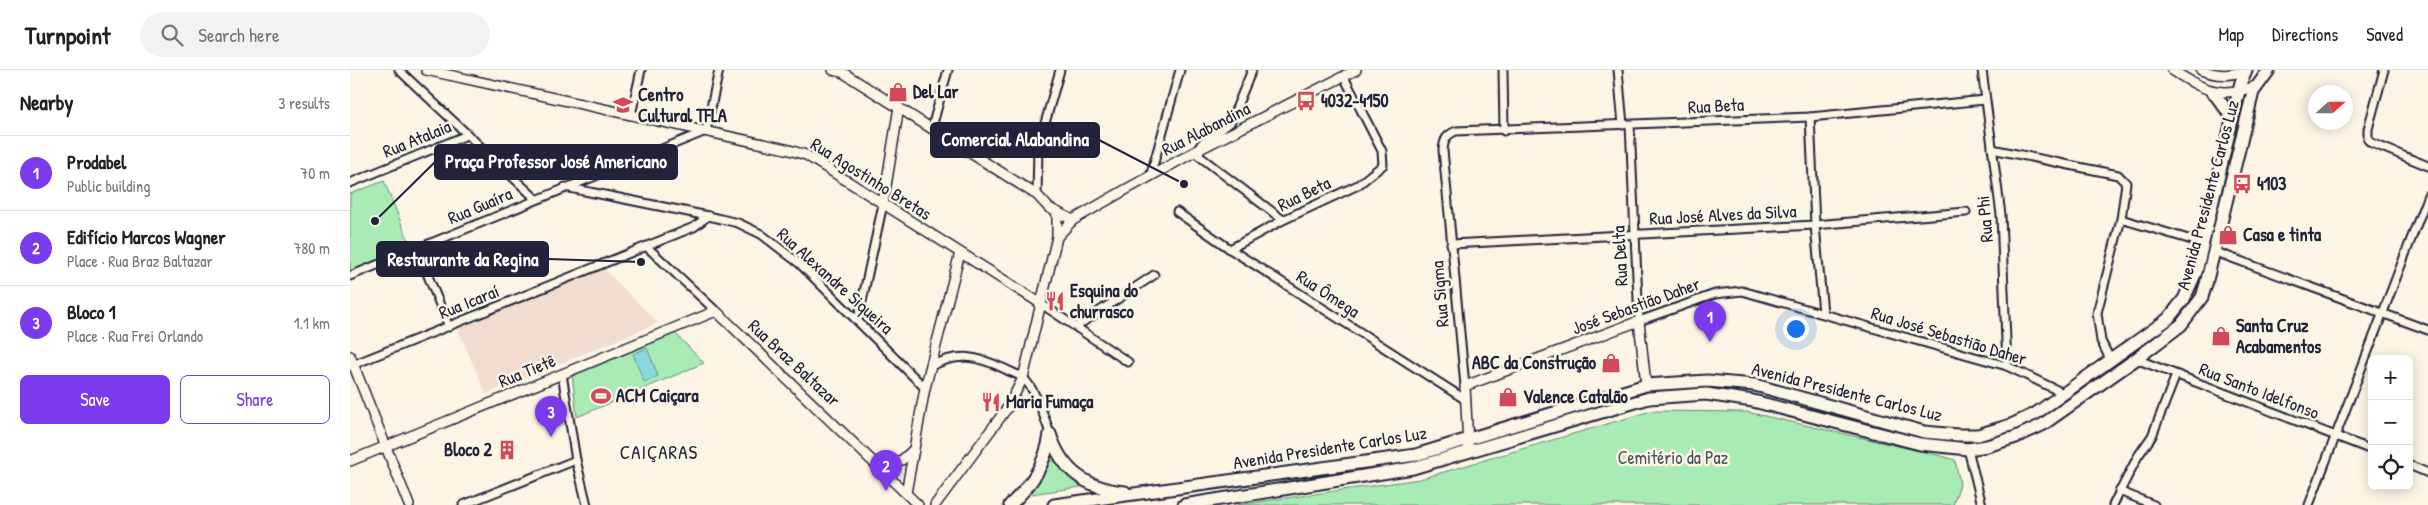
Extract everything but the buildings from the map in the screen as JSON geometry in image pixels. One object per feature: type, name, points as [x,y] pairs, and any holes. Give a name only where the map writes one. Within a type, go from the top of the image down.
[{"type":"main road","name":"Avenida Presidente Carlos Luz","points":[[1054,505],[1416,455],[1468,446],[1649,398],[1706,394],[1753,401],[1920,444],[1968,449],[2016,437],[2042,424],[2136,359],[2181,325],[2202,297],[2253,92],[2269,70]]},
{"type":"main road","name":"Avenida Presidente Carlos Luz","points":[[1184,505],[1414,468],[1468,446],[1646,385],[1707,381],[1754,385],[1924,432],[1958,435],[1978,434],[2011,425],[2035,414],[2065,394],[2168,319],[2177,310],[2191,287],[2232,117],[2246,71]]},
{"type":"main road","points":[[2213,92],[2232,117]]},
{"type":"main road","points":[[1050,434],[1065,463],[1087,483],[1110,490],[1141,494]]},
{"type":"main road","points":[[1010,505],[1026,490],[1041,468],[1050,434]]},
{"type":"street","points":[[399,70],[536,199]]},
{"type":"street","name":"Rua Agostinho Bretas","points":[[426,70],[706,131],[806,155],[1077,326],[1125,359]]},
{"type":"street","points":[[632,115],[641,70]]},
{"type":"street","points":[[706,131],[720,70]]},
{"type":"street","points":[[839,70],[1037,195],[1049,208],[1073,220]]},
{"type":"street","points":[[932,127],[948,70]]},
{"type":"street","points":[[1037,195],[1038,148],[1060,70]]},
{"type":"street","points":[[1150,176],[1180,70]]},
{"type":"street","points":[[1252,70],[1230,123],[1202,143],[1196,151],[1283,220]]},
{"type":"street","name":"Rua Alabandina","points":[[1057,237],[1073,220],[1150,176],[1356,70]]},
{"type":"street","points":[[1503,70],[1504,130]]},
{"type":"street","name":"Rua Delta","points":[[1618,70],[1627,125],[1639,321],[1646,385]]},
{"type":"street","name":"Rua Phi","points":[[1982,70],[2001,215],[2007,366]]},
{"type":"street","points":[[2172,70],[2213,92],[2225,94],[2239,92],[2256,86]]},
{"type":"street","points":[[2201,70],[2217,76],[2228,76],[2246,71]]},
{"type":"street","points":[[2384,70],[2368,129],[2368,140],[2428,166]]},
{"type":"street","name":"Rua Beta","points":[[1230,249],[1283,220],[1358,185],[1378,172],[1383,166],[1384,159],[1377,138],[1345,74]]},
{"type":"street","name":"Rua Beta","points":[[1448,134],[1456,131],[1810,116],[1985,100]]},
{"type":"street","points":[[858,320],[883,204],[899,107]]},
{"type":"street","points":[[1810,116],[1815,225],[1822,313]]},
{"type":"street","name":"Rua Guaíra","points":[[350,276],[706,131]]},
{"type":"street","name":"Rua Sigma","points":[[1448,134],[1444,140],[1442,150],[1465,386],[1468,446]]},
{"type":"street","name":"Rua Atalaia","points":[[350,183],[467,135]]},
{"type":"street","points":[[1992,149],[2118,175],[2126,183],[2121,219],[2097,313],[2101,341],[2111,360]]},
{"type":"street","name":"Rua Alexandre Siqueira","points":[[565,187],[708,216],[738,224],[761,234],[800,264],[925,388]]},
{"type":"street","points":[[2309,505],[2334,435],[2428,195]]},
{"type":"street","name":"Rua Ômega","points":[[1177,212],[1230,249],[1466,400]]},
{"type":"street","name":"Rua José Alves da Silva","points":[[1451,244],[1815,225],[1966,212]]},
{"type":"street","points":[[935,505],[1008,408],[1023,378],[1057,237],[1057,213]]},
{"type":"street","name":"Rua Icaraí","points":[[352,366],[694,227],[708,216]]},
{"type":"street","points":[[2121,219],[2202,243]]},
{"type":"street","name":"Rua Braz Baltazar","points":[[647,246],[918,505]]},
{"type":"street","points":[[417,248],[449,327]]},
{"type":"street","points":[[2213,251],[2428,330]]},
{"type":"street","points":[[906,493],[912,451],[925,388],[960,253]]},
{"type":"street","points":[[1077,326],[1154,275]]},
{"type":"street","name":"José Sebastião Daher","points":[[1465,386],[1639,321],[1729,291],[1758,295],[1822,313]]},
{"type":"street","name":"Rua Tietê","points":[[350,461],[716,311]]},
{"type":"street","name":"Rua José Sebastião Daher","points":[[1822,313],[2007,366],[2065,394]]},
{"type":"street","points":[[350,356],[352,366],[409,505]]},
{"type":"street","points":[[931,366],[956,357],[977,358],[989,361],[1023,378],[1035,397],[1050,434]]},
{"type":"street","name":"Rua Santo Idelfonso","points":[[2136,359],[2368,448]]},
{"type":"street","points":[[562,374],[576,460],[587,505]]},
{"type":"street","points":[[2113,505],[2119,491],[2152,436],[2176,375]]},
{"type":"street","points":[[1968,449],[1982,505]]},
{"type":"street","points":[[879,466],[902,460],[912,451]]},
{"type":"street","points":[[463,505],[576,460]]},
{"type":"street","points":[[2413,466],[2428,472]]},
{"type":"street","points":[[2119,491],[2154,505]]},
{"type":"shaded area","points":[[604,269],[658,323],[486,394],[457,327]]},
{"type":"green space","points":[[384,181],[411,247],[350,274],[350,194]]},
{"type":"green space","name":"ACM Caiçara","points":[[674,332],[704,363],[577,417],[572,374]]},
{"type":"green space","name":"Cemitério da Paz","points":[[1651,411],[1747,412],[1942,456],[1955,460],[1960,484],[1953,505],[1237,505],[1420,479]]},
{"type":"green space","points":[[1051,459],[1073,475],[1081,487],[1031,494],[1030,490],[1047,461]]},
{"type":"water","points":[[647,348],[658,376],[644,382],[633,354]]},
{"type":"place","name":"Del Lar","points":[[898,92]]},
{"type":"place","name":"4032-4150","points":[[1306,101]]},
{"type":"place","name":"Centro Cultural TFLA","points":[[623,105]]},
{"type":"place","name":"Comercial Alabandina","points":[[1184,184]]},
{"type":"place","name":"4103","points":[[2242,184]]},
{"type":"place","name":"Praça Professor José Americano","points":[[375,221]]},
{"type":"place","name":"Casa e tinta","points":[[2228,235]]},
{"type":"place","name":"Restaurante da Regina","points":[[641,262]]},
{"type":"place","name":"Esquina do churrasco","points":[[1055,301]]},
{"type":"place","name":"Santa Cruz Acabamentos","points":[[2221,336]]},
{"type":"place","name":"Prodabel","points":[[1710,342]]},
{"type":"place","name":"ABC da Construção","points":[[1611,363]]},
{"type":"place","name":"ACM Caiçara","points":[[601,396]]},
{"type":"place","name":"Valence Catalão","points":[[1508,397]]},
{"type":"place","name":"Maria Fumaça","points":[[991,402]]},
{"type":"place","name":"Bloco 1","points":[[551,437]]},
{"type":"place","name":"Bloco 2","points":[[507,450]]},
{"type":"place","name":"Edifício Marcos Wagner","points":[[886,491]]},
{"type":"district","name":"CAIÇARAS","points":[[659,452]]}]
